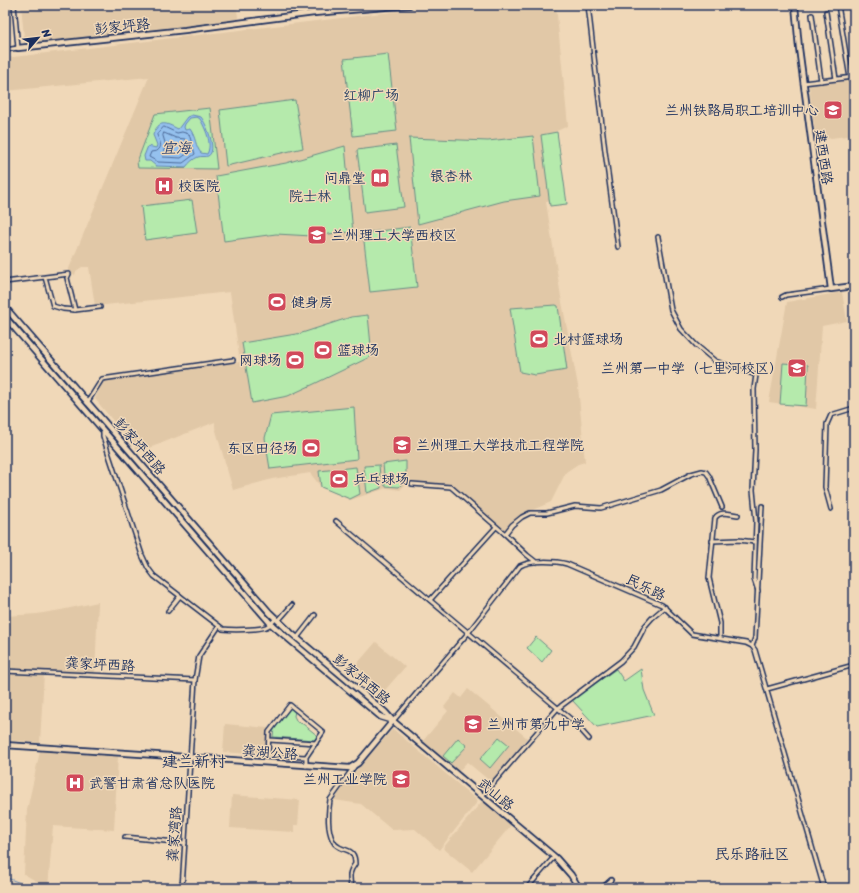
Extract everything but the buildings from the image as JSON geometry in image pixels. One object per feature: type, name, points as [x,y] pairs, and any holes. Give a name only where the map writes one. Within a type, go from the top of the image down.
[{"type":"main road","points":[[312,5],[314,13]]},
{"type":"main road","name":"彭家坪路","points":[[18,48],[185,30],[314,13],[409,5]]},
{"type":"main road","name":"建西西路","points":[[795,5],[803,84],[830,289]]},
{"type":"main road","points":[[830,289],[854,286]]},
{"type":"main road","name":"彭家坪西路","points":[[5,307],[87,403],[277,619],[297,638],[385,712],[393,721]]},
{"type":"main road","name":"彭家坪西路","points":[[6,320],[271,624],[381,717],[393,721]]},
{"type":"main road","points":[[354,767],[393,721]]},
{"type":"main road","name":"武山路","points":[[393,721],[554,857],[569,872],[579,888]]},
{"type":"main road","name":"龚湖公路","points":[[5,745],[306,766],[354,767]]},
{"type":"street","points":[[14,5],[18,48]]},
{"type":"street","points":[[588,5],[618,248]]},
{"type":"street","points":[[838,5],[850,78]]},
{"type":"street","points":[[852,5],[854,16]]},
{"type":"street","points":[[826,12],[836,79]]},
{"type":"street","points":[[812,15],[821,81]]},
{"type":"street","name":"彭家坪路","points":[[5,50],[18,48]]},
{"type":"street","points":[[803,84],[854,77]]},
{"type":"street","points":[[658,237],[671,310],[681,329],[715,361],[756,375],[754,389],[755,450],[753,490],[756,521],[754,579],[758,591]]},
{"type":"street","points":[[5,282],[69,274],[67,278],[75,310]]},
{"type":"street","points":[[45,277],[53,306],[75,310],[100,307]]},
{"type":"street","points":[[782,297],[786,295],[830,289]]},
{"type":"street","points":[[87,403],[102,379],[233,360]]},
{"type":"street","points":[[831,509],[825,487],[827,424],[832,415],[854,408]]},
{"type":"street","points":[[103,431],[131,524],[148,568],[154,576],[223,629],[265,628],[292,605]]},
{"type":"street","points":[[505,534],[512,525],[530,513],[547,513],[575,506],[601,508],[661,490],[691,474],[702,471],[706,472],[709,476],[722,507]]},
{"type":"street","points":[[412,484],[451,487],[505,534],[527,556],[537,562]]},
{"type":"street","points":[[762,506],[755,638],[752,646],[755,650],[767,690],[824,888]]},
{"type":"street","points":[[720,638],[720,623],[709,578],[715,518],[718,514],[722,513],[738,515]]},
{"type":"street","points":[[336,521],[573,721],[589,739]]},
{"type":"street","points":[[430,600],[496,527]]},
{"type":"street","points":[[712,541],[738,540],[755,542]]},
{"type":"street","name":"民乐路","points":[[393,721],[468,633],[520,566],[525,563],[559,562],[567,564],[665,607],[676,620],[692,634],[746,643],[752,646]]},
{"type":"street","points":[[168,611],[180,596]]},
{"type":"street","points":[[482,796],[557,708],[624,658],[634,647],[645,626],[665,607]]},
{"type":"street","points":[[297,638],[315,615]]},
{"type":"street","points":[[190,758],[195,680],[199,656],[219,626]]},
{"type":"street","points":[[767,690],[854,665]]},
{"type":"street","name":"龚家坪西路","points":[[5,671],[195,680]]},
{"type":"street","points":[[306,757],[268,755],[269,732],[290,705],[323,732],[306,757],[306,766]]},
{"type":"street","points":[[269,740],[316,743]]},
{"type":"street","name":"龚家湾路","points":[[182,888],[190,758]]},
{"type":"street","points":[[350,888],[350,874],[355,864],[354,855],[351,851],[336,845],[333,840],[330,829],[329,806],[330,800],[354,767]]},
{"type":"street","points":[[125,838],[185,843]]},
{"type":"street","points":[[527,888],[554,857]]},
{"type":"street","points":[[602,888],[611,880]]},
{"type":"shaded area","points":[[21,5],[236,5],[239,22],[25,47]]},
{"type":"shaded area","name":"兰州理工大学西校区","points":[[450,5],[556,5],[568,126],[543,137],[550,199],[546,202],[561,297],[578,386],[585,462],[578,464],[566,472],[551,502],[528,512],[514,525],[507,535],[454,490],[406,484],[400,490],[387,488],[350,500],[321,487],[310,473],[272,479],[233,490],[215,427],[215,422],[139,452],[95,399],[104,380],[240,362],[230,292],[95,306],[89,267],[82,267],[76,271],[75,275],[68,271],[149,77],[5,91],[5,58]]},
{"type":"shaded area","name":"兰州铁路局职工培训中心","points":[[854,80],[854,135],[816,140],[809,85]]},
{"type":"shaded area","name":"兰州第一中学（七里河校区）","points":[[842,292],[847,321],[822,326],[816,409],[769,402],[787,302]]},
{"type":"shaded area","points":[[98,602],[95,676],[44,673],[40,743],[5,740],[5,616],[37,614]]},
{"type":"shaded area","points":[[376,642],[405,667],[379,697],[350,672]]},
{"type":"shaded area","name":"兰州市第九中学","points":[[468,689],[527,738],[491,782],[467,762],[458,772],[422,742],[448,711],[444,707],[455,693],[461,698]]},
{"type":"shaded area","points":[[225,724],[268,728],[265,755],[223,752]]},
{"type":"shaded area","name":"兰州工业学院","points":[[393,729],[478,801],[439,850],[415,829],[392,830],[361,804],[334,800],[359,767]]},
{"type":"shaded area","name":"武警甘肃省总队医院","points":[[40,751],[118,756],[114,830],[53,826],[48,888],[24,874],[27,810]]},
{"type":"shaded area","points":[[232,795],[300,800],[298,825],[294,825],[294,832],[230,828]]},
{"type":"shaded area","points":[[483,800],[512,824],[472,872],[443,848]]},
{"type":"green space","name":"红柳广场","points":[[388,54],[397,131],[353,136],[344,59]]},
{"type":"green space","points":[[295,100],[303,148],[226,166],[220,110]]},
{"type":"green space","points":[[210,108],[217,169],[138,168],[137,162],[155,114]]},
{"type":"green space","points":[[557,132],[567,204],[550,206],[541,135]]},
{"type":"green space","name":"银杏林","points":[[533,136],[540,196],[504,201],[418,224],[409,138],[488,141]]},
{"type":"green space","name":"问鼎堂","points":[[396,145],[404,207],[365,212],[357,150]]},
{"type":"green space","name":"院士林","points":[[345,146],[353,233],[342,232],[312,236],[276,234],[224,241],[216,176],[286,163]]},
{"type":"green space","points":[[192,200],[197,233],[145,240],[141,206]]},
{"type":"green space","points":[[410,227],[417,287],[370,292],[363,233]]},
{"type":"green space","name":"北村篮球场","points":[[558,306],[567,370],[535,375],[520,372],[510,308]]},
{"type":"green space","points":[[368,315],[372,356],[288,396],[252,403],[242,343],[302,333],[351,317]]},
{"type":"green space","points":[[783,363],[808,365],[806,406],[780,404]]},
{"type":"green space","name":"东区田径场","points":[[354,407],[357,459],[270,469],[265,438],[271,415]]},
{"type":"green space","points":[[406,461],[406,479],[399,487],[385,486],[383,464]]},
{"type":"green space","points":[[379,465],[381,488],[367,493],[364,466]]},
{"type":"green space","name":"乒乓球场","points":[[356,467],[360,494],[350,499],[321,487],[319,471]]},
{"type":"green space","points":[[536,637],[551,650],[542,662],[527,648]]},
{"type":"green space","points":[[616,669],[624,681],[641,669],[644,690],[654,715],[597,727],[572,700]]},
{"type":"green space","points":[[290,707],[295,711],[294,716],[297,722],[303,724],[318,736],[315,740],[273,737],[274,728]]},
{"type":"green space","points":[[499,737],[509,745],[490,768],[480,759]]},
{"type":"green space","points":[[458,738],[467,746],[451,763],[443,756]]},
{"type":"water","name":"宜海","points":[[192,115],[201,117],[203,120],[210,137],[212,149],[211,153],[208,156],[196,158],[186,167],[156,166],[150,161],[145,161],[144,156],[148,146],[156,148],[157,145],[153,135],[158,126],[160,124],[166,124],[178,129],[187,117]],"holes":[[[197,117],[200,119],[209,141],[209,150],[207,154],[201,153],[190,129],[185,130],[184,127],[190,118]]]},
{"type":"waterway","points":[[5,879],[7,878],[34,888]]},
{"type":"place","name":"兰州铁路局职工培训中心","points":[[833,110]]},
{"type":"place","name":"问鼎堂","points":[[380,178]]},
{"type":"place","name":"校医院","points":[[164,186]]},
{"type":"place","name":"兰州理工大学西校区","points":[[317,235]]},
{"type":"place","name":"健身房","points":[[277,302]]},
{"type":"place","name":"北村篮球场","points":[[539,339]]},
{"type":"place","name":"篮球场","points":[[323,350]]},
{"type":"place","name":"网球场","points":[[295,360]]},
{"type":"place","name":"兰州第一中学（七里河校区）","points":[[797,368]]},
{"type":"place","name":"兰州理工大学技术工程学院","points":[[402,445]]},
{"type":"place","name":"东区田径场","points":[[311,448]]},
{"type":"place","name":"乒乓球场","points":[[339,479]]},
{"type":"place","name":"兰州市第九中学","points":[[473,724]]},
{"type":"place","name":"兰州工业学院","points":[[401,779]]},
{"type":"place","name":"武警甘肃省总队医院","points":[[75,783]]},
{"type":"district","name":"建兰新村","points":[[194,761]]},
{"type":"district","name":"民乐路社区","points":[[752,854]]}]
